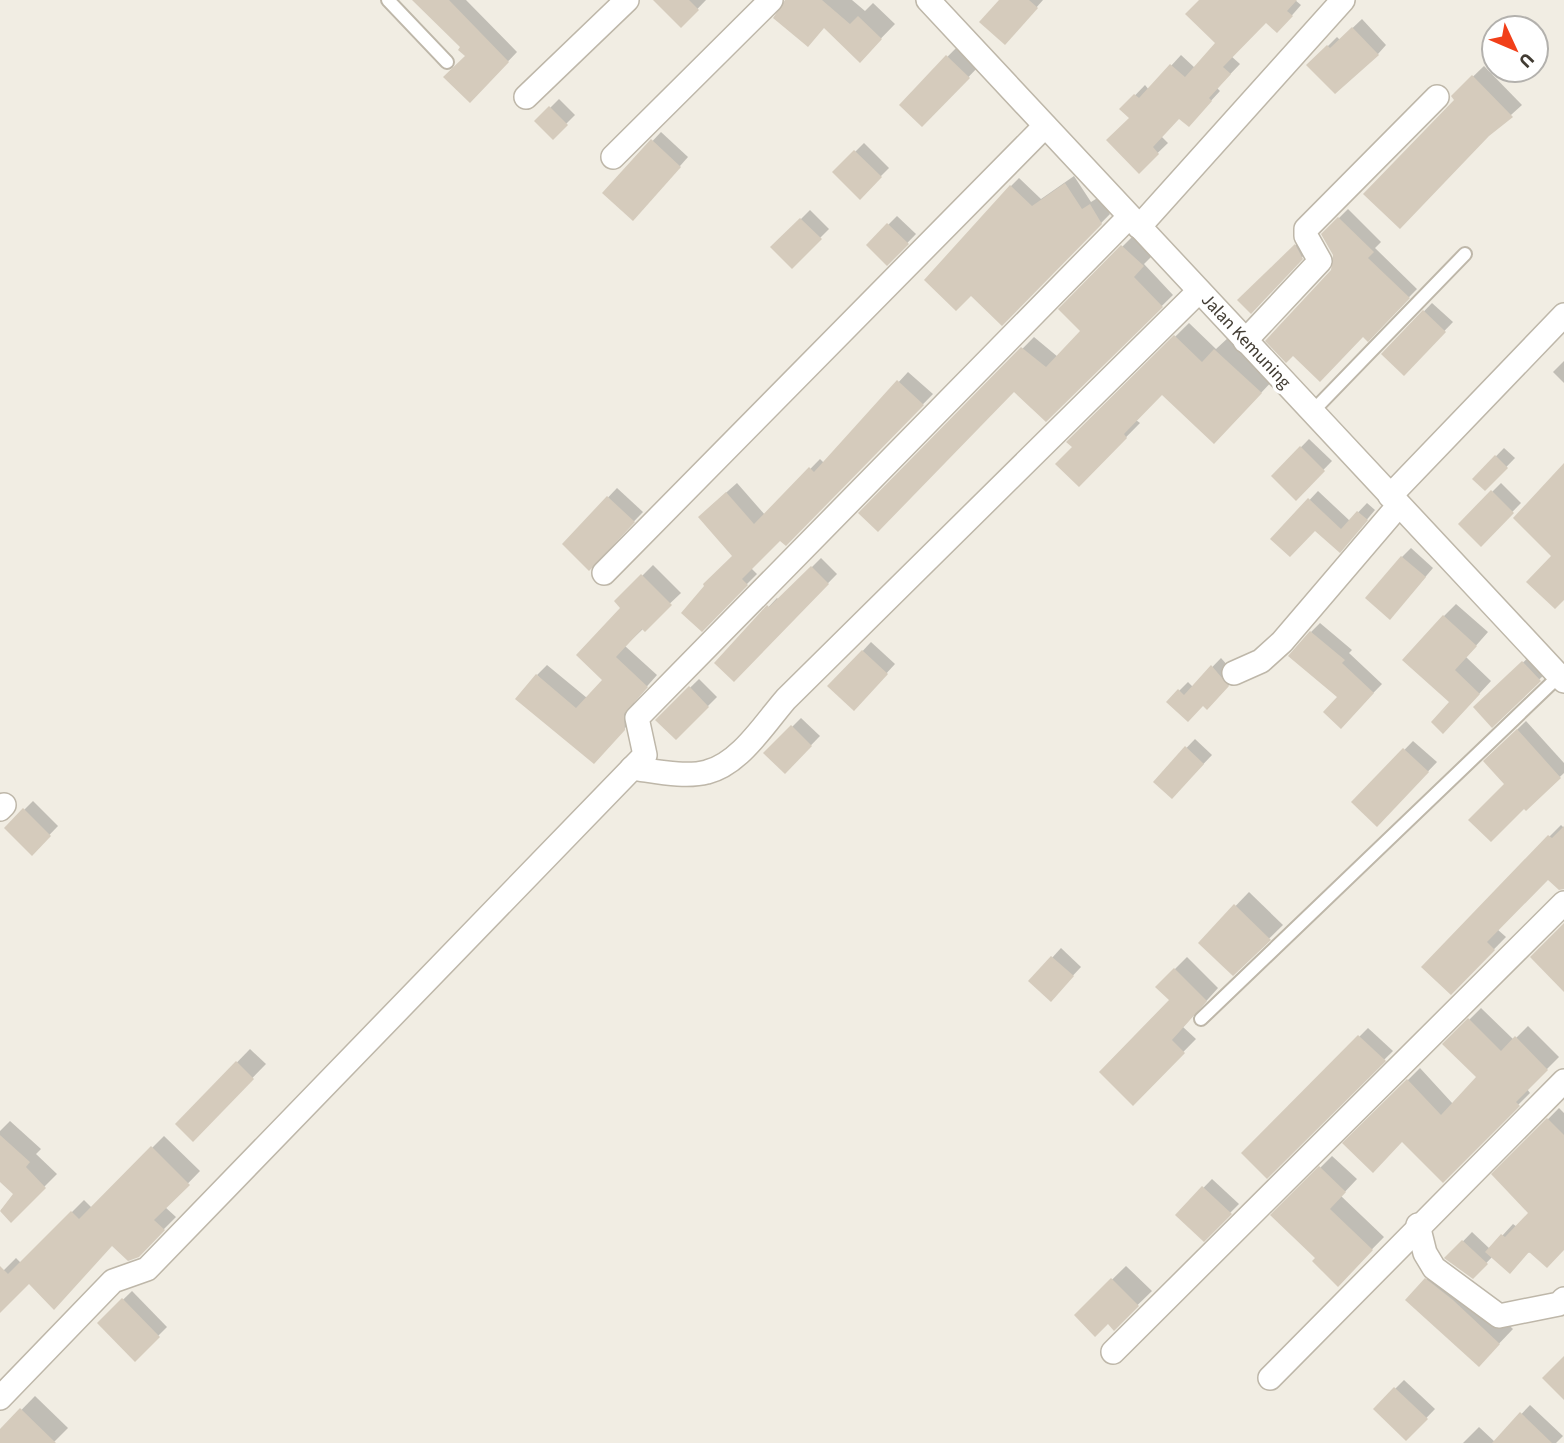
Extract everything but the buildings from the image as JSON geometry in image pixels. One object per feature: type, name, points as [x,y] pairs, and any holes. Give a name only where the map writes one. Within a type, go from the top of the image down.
[{"type":"street","points":[[526,97],[627,0]]},
{"type":"street","points":[[613,158],[771,0]]},
{"type":"street","name":"Jalan Kemuning","points":[[928,0],[1561,679]]},
{"type":"street","points":[[0,1398],[113,1281],[147,1269],[632,768],[646,750],[637,718],[1134,222],[1343,0]]},
{"type":"street","points":[[1245,341],[1320,261],[1306,236],[1306,229],[1437,97]]},
{"type":"street","points":[[604,573],[1045,126]]},
{"type":"street","points":[[632,768],[707,773],[724,765],[744,748],[786,699],[1199,291]]},
{"type":"street","points":[[1234,673],[1261,661],[1282,642],[1395,501],[1564,315]]},
{"type":"street","points":[[1113,1352],[1564,903]]},
{"type":"street","points":[[1270,1378],[1418,1225],[1564,1081]]},
{"type":"street","points":[[1418,1225],[1425,1252],[1434,1268],[1499,1316],[1559,1304],[1564,1299]]},
{"type":"lane","points":[[388,0],[447,62]]},
{"type":"lane","points":[[1312,412],[1465,254]]},
{"type":"lane","points":[[1201,1018],[1561,679]]}]
